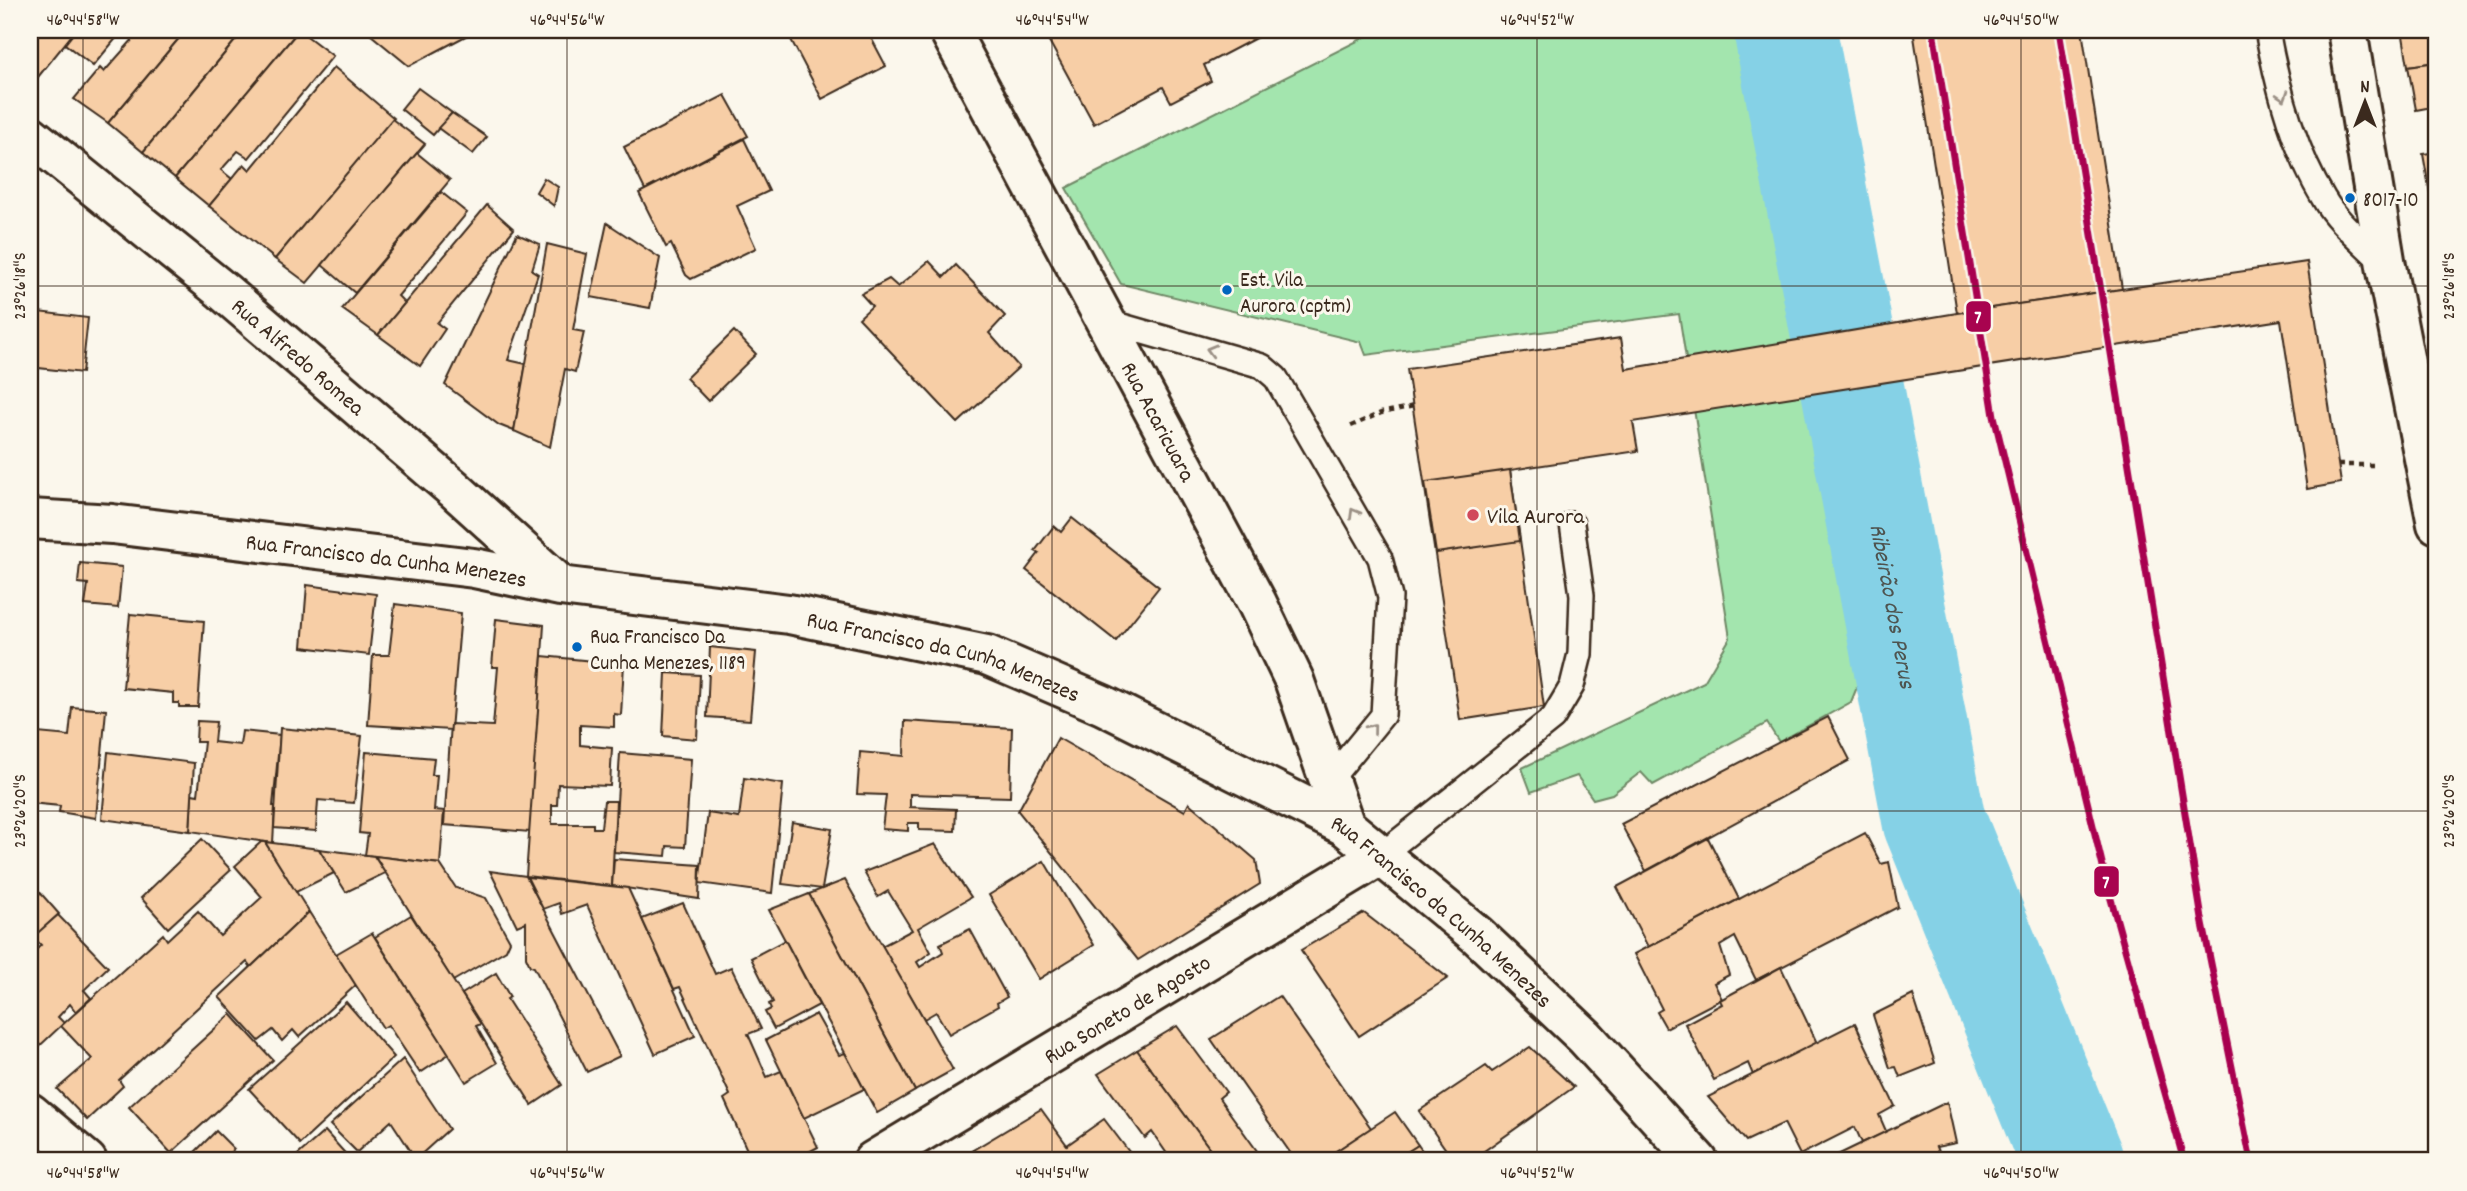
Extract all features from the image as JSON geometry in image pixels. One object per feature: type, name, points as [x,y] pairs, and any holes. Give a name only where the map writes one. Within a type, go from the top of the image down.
[{"type":"street","name":"Rua Acaricuara","points":[[949,30],[1256,603],[1294,680],[1345,826]]},
{"type":"street","points":[[2347,30],[2386,266],[2437,524]]},
{"type":"street","name":"Rua Alfredo Romea","points":[[30,135],[223,292],[454,489],[560,586]]},
{"type":"street","name":"Rua Francisco da Cunha Menezes","points":[[30,519],[112,524],[474,568],[560,586],[789,614],[987,656],[1103,705],[1345,826],[1477,935],[1586,1037],[1698,1161]]},
{"type":"street","name":"Rua Soneto de Agosto","points":[[873,1161],[1380,856]]},
{"type":"street","points":[[30,1113],[87,1161]]},
{"type":"lane","points":[[2267,30],[2273,64],[2298,142],[2324,201],[2386,266]]},
{"type":"lane","points":[[1105,321],[1262,366],[1276,379],[1380,558],[1390,597],[1383,715],[1329,781]]},
{"type":"lane","points":[[1380,856],[1553,718],[1572,686],[1580,654],[1582,595],[1572,524]]},
{"type":"path","points":[[1311,442],[1381,414],[1414,406]]},
{"type":"green space","points":[[1379,30],[1769,30],[1866,665],[1851,702],[1779,742],[1767,723],[1653,785],[1641,772],[1612,794],[1593,799],[1577,776],[1531,792],[1522,768],[1704,682],[1730,638],[1679,314],[1366,355],[1361,342],[1121,284],[1066,188]]},
{"type":"building","points":[[30,30],[76,30],[38,77],[30,71]]},
{"type":"building","points":[[76,30],[123,30],[93,66],[65,44]]},
{"type":"building","points":[[141,30],[186,30],[108,123],[74,99],[100,68],[104,72]]},
{"type":"building","points":[[186,30],[244,30],[143,152],[108,123]]},
{"type":"building","points":[[244,30],[299,30],[175,178],[143,152]]},
{"type":"building","points":[[299,30],[333,56],[249,158],[238,151],[221,170],[232,179],[209,206],[175,178]]},
{"type":"building","points":[[365,30],[477,30],[409,66]]},
{"type":"building","points":[[786,30],[867,30],[886,66],[822,99]]},
{"type":"building","points":[[1043,30],[1271,30],[1204,65],[1211,81],[1171,102],[1163,87],[1094,124]]},
{"type":"building","points":[[1913,30],[2082,30],[2122,289],[1957,313]]},
{"type":"building","points":[[2402,30],[2437,30],[2437,62],[2408,66]]},
{"type":"building","points":[[2437,62],[2437,106],[2416,110],[2408,66]]},
{"type":"building","points":[[334,67],[394,118],[275,259],[209,206],[244,164],[250,170]]},
{"type":"building","points":[[418,88],[452,113],[433,135],[401,109]]},
{"type":"building","points":[[725,95],[748,136],[645,190],[624,147]]},
{"type":"building","points":[[452,113],[487,137],[473,154],[438,128]]},
{"type":"building","points":[[392,119],[425,144],[307,283],[275,259]]},
{"type":"building","points":[[744,139],[769,191],[737,206],[756,248],[691,279],[686,275],[671,244],[666,247],[639,193]]},
{"type":"building","points":[[2437,152],[2437,192],[2430,193],[2423,154]]},
{"type":"building","points":[[417,153],[450,180],[355,293],[322,265]]},
{"type":"building","points":[[544,178],[558,187],[554,206],[536,192]]},
{"type":"building","points":[[441,192],[467,213],[398,296],[405,303],[378,335],[342,309]]},
{"type":"building","points":[[487,205],[514,229],[437,323],[445,329],[420,366],[378,335]]},
{"type":"building","points":[[607,223],[660,258],[650,308],[591,297]]},
{"type":"building","points":[[517,234],[540,244],[532,270],[538,274],[508,360],[526,364],[514,431],[499,425],[445,385]]},
{"type":"building","points":[[547,244],[587,254],[573,330],[584,332],[575,372],[565,369],[550,447],[514,431]]},
{"type":"building","points":[[929,261],[944,277],[956,265],[1005,316],[989,333],[1019,367],[958,423],[859,318],[872,306],[861,294],[889,279],[898,287]]},
{"type":"building","name":"Vila Aurora","points":[[2307,262],[2341,483],[2307,489],[2281,320],[1633,422],[1638,451],[1510,470],[1544,707],[1460,720],[1407,369],[1621,338],[1626,369],[1957,313]]},
{"type":"building","points":[[30,311],[88,318],[82,373],[30,367]]},
{"type":"building","points":[[734,331],[756,354],[708,401],[686,378]]},
{"type":"building","points":[[1510,470],[1520,541],[1436,553],[1425,482]]},
{"type":"building","points":[[1072,518],[1159,587],[1116,641],[1026,570],[1039,553],[1035,551],[1054,526],[1061,532]]},
{"type":"building","points":[[30,557],[36,558],[32,633],[30,633]]},
{"type":"building","points":[[80,563],[122,567],[118,608],[85,605],[88,584],[78,583]]},
{"type":"building","points":[[307,585],[376,594],[369,655],[302,647]]},
{"type":"building","points":[[395,604],[461,613],[451,730],[368,725],[373,655],[389,655]]},
{"type":"building","points":[[130,614],[204,621],[198,707],[179,707],[179,703],[173,703],[173,693],[123,688]]},
{"type":"building","points":[[496,619],[544,625],[530,832],[444,825],[451,724],[493,726],[498,667],[492,667]]},
{"type":"building","points":[[710,647],[756,652],[750,720],[707,717]]},
{"type":"building","points":[[542,656],[624,664],[621,715],[614,714],[614,727],[580,725],[580,745],[612,748],[610,786],[558,784],[557,805],[552,805],[552,824],[593,824],[593,828],[601,828],[604,801],[616,801],[612,886],[526,876]]},
{"type":"building","points":[[666,673],[700,675],[697,739],[663,736]]},
{"type":"building","points":[[72,707],[106,710],[96,818],[59,812],[60,806],[30,803],[30,739],[37,739],[38,733],[69,736]]},
{"type":"building","points":[[1828,717],[1850,760],[1646,871],[1621,824]]},
{"type":"building","points":[[197,721],[216,722],[214,742],[240,745],[242,731],[280,735],[273,806],[273,843],[190,831],[192,794],[198,795],[204,742],[196,742]]},
{"type":"building","points":[[905,721],[1012,728],[1010,797],[910,794],[910,807],[956,809],[955,831],[919,830],[919,823],[908,823],[908,831],[882,829],[886,795],[857,794],[860,752],[904,756]]},
{"type":"building","points":[[280,728],[362,736],[354,803],[318,800],[316,831],[274,828]]},
{"type":"building","points":[[1058,738],[1185,811],[1189,803],[1256,860],[1260,884],[1138,960],[1018,811]]},
{"type":"building","points":[[108,752],[194,763],[190,831],[102,819]]},
{"type":"building","points":[[366,752],[434,758],[432,775],[437,775],[434,810],[444,811],[440,864],[365,855],[368,834],[359,833]]},
{"type":"building","points":[[620,753],[691,759],[685,847],[667,846],[666,856],[614,852]]},
{"type":"building","points":[[744,778],[783,784],[772,893],[699,883],[708,813],[739,818]]},
{"type":"building","points":[[792,822],[832,829],[822,889],[782,884]]},
{"type":"building","points":[[1865,833],[1881,864],[1889,862],[1898,907],[1756,980],[1735,937],[1720,946],[1729,975],[1714,983],[1722,999],[1666,1028],[1657,1012],[1662,1009],[1634,954]]},
{"type":"building","points":[[1708,838],[1739,899],[1648,947],[1617,887]]},
{"type":"building","points":[[202,839],[231,870],[168,928],[141,898]]},
{"type":"building","points":[[261,842],[265,842],[309,912],[251,967],[247,962],[119,1080],[123,1086],[87,1120],[57,1089],[92,1059],[61,1026],[163,934],[167,940],[198,911],[220,936],[262,897],[235,866]]},
{"type":"building","points":[[265,842],[319,849],[334,873],[296,892]]},
{"type":"building","points":[[935,844],[971,897],[918,928],[931,952],[917,962],[920,967],[943,952],[940,944],[970,929],[1007,997],[997,1003],[998,1006],[949,1034],[936,1012],[924,1019],[882,946],[912,930],[888,891],[878,897],[864,872]]},
{"type":"building","points":[[319,849],[374,856],[385,873],[346,892]]},
{"type":"building","points":[[375,856],[440,864],[456,888],[486,898],[510,941],[506,950],[453,981]]},
{"type":"building","points":[[614,859],[700,865],[699,899],[612,886]]},
{"type":"building","points":[[1044,861],[1094,945],[1039,979],[989,895]]},
{"type":"building","points":[[490,871],[526,876],[620,1056],[587,1072],[534,967],[530,966],[526,957],[526,922],[517,926]]},
{"type":"building","points":[[527,877],[628,888],[695,1036],[655,1054],[587,905],[562,914],[559,903],[543,909]]},
{"type":"building","points":[[845,880],[953,1070],[915,1091],[809,894]]},
{"type":"building","points":[[30,881],[59,914],[30,941]]},
{"type":"building","points":[[809,894],[915,1091],[877,1113],[769,910]]},
{"type":"building","points":[[683,903],[715,974],[731,967],[761,1029],[748,1034],[767,1077],[781,1071],[818,1147],[792,1161],[752,1161],[724,1099],[730,1095],[680,987],[674,989],[642,919]]},
{"type":"building","points":[[309,912],[356,985],[299,1037],[293,1030],[282,1041],[273,1030],[259,1041],[219,997]]},
{"type":"building","points":[[1364,913],[1448,978],[1359,1036],[1301,950]]},
{"type":"building","points":[[58,915],[108,967],[84,990],[91,998],[76,1012],[70,1004],[58,1017],[64,1023],[30,1055],[30,1023],[34,1019],[30,1013],[30,956],[41,945],[33,937]]},
{"type":"building","points":[[411,915],[481,1024],[476,1026],[497,1063],[466,1082],[375,937]]},
{"type":"building","points":[[372,933],[449,1054],[420,1073],[388,1025],[383,1028],[336,954]]},
{"type":"building","points":[[785,940],[819,1005],[774,1029],[765,1012],[771,1009],[769,1004],[773,1002],[751,958]]},
{"type":"building","points":[[1781,967],[1817,1043],[1753,1075],[1748,1063],[1714,1080],[1685,1024],[1722,1004],[1720,1000]]},
{"type":"building","points":[[496,973],[510,997],[507,999],[562,1085],[532,1105],[462,994]]},
{"type":"building","points":[[1913,995],[1935,1063],[1900,1077],[1896,1067],[1890,1068],[1873,1015]]},
{"type":"building","points":[[1279,996],[1371,1128],[1321,1161],[1296,1161],[1211,1039]]},
{"type":"building","points":[[346,1002],[394,1057],[300,1144],[249,1089]]},
{"type":"building","points":[[231,1014],[273,1060],[171,1153],[129,1107]]},
{"type":"building","points":[[816,1014],[839,1055],[845,1053],[864,1089],[804,1118],[766,1040]]},
{"type":"building","points":[[1855,1023],[1895,1106],[1879,1115],[1886,1131],[1882,1134],[1862,1143],[1855,1127],[1800,1155],[1784,1123],[1746,1141],[1708,1097]]},
{"type":"building","points":[[1177,1026],[1226,1092],[1219,1098],[1260,1155],[1251,1161],[1219,1161],[1137,1050]]},
{"type":"building","points":[[1530,1047],[1574,1087],[1470,1161],[1454,1161],[1419,1111],[1486,1066],[1492,1072]]},
{"type":"building","points":[[1137,1050],[1219,1161],[1172,1161],[1152,1132],[1145,1138],[1098,1074]]},
{"type":"building","points":[[403,1059],[449,1129],[416,1159],[391,1121],[357,1152],[330,1125]]},
{"type":"building","points":[[1947,1102],[1956,1143],[1936,1147],[1942,1161],[1825,1161]]},
{"type":"building","points":[[1041,1109],[1067,1145],[1104,1119],[1136,1161],[982,1161],[973,1150]]},
{"type":"building","points":[[1395,1112],[1418,1145],[1393,1161],[1321,1161]]},
{"type":"building","points":[[216,1131],[234,1149],[222,1161],[186,1161]]},
{"type":"building","points":[[325,1131],[352,1161],[291,1161]]},
{"type":"building","points":[[1418,1145],[1430,1161],[1393,1161]]},
{"type":"building","points":[[973,1150],[982,1161],[955,1161],[970,1152]]},
{"type":"waterway","name":"Ribeirão dos Perus","points":[[1785,30],[1934,821],[2072,1161]]},
{"type":"transit line","name":"7","points":[[1933,30],[1994,416],[2109,892],[2184,1161]]},
{"type":"transit line","name":"7","points":[[2059,30],[2202,919],[2251,1161]]},
{"type":"place","name":"8017-10","points":[[2350,198]]},
{"type":"place","name":"Est. Vila Aurora (cptm)","points":[[1227,290]]},
{"type":"place","name":"Vila Aurora","points":[[1473,515]]},
{"type":"place","name":"Rua Francisco Da Cunha Menezes, 1189","points":[[577,647]]}]
